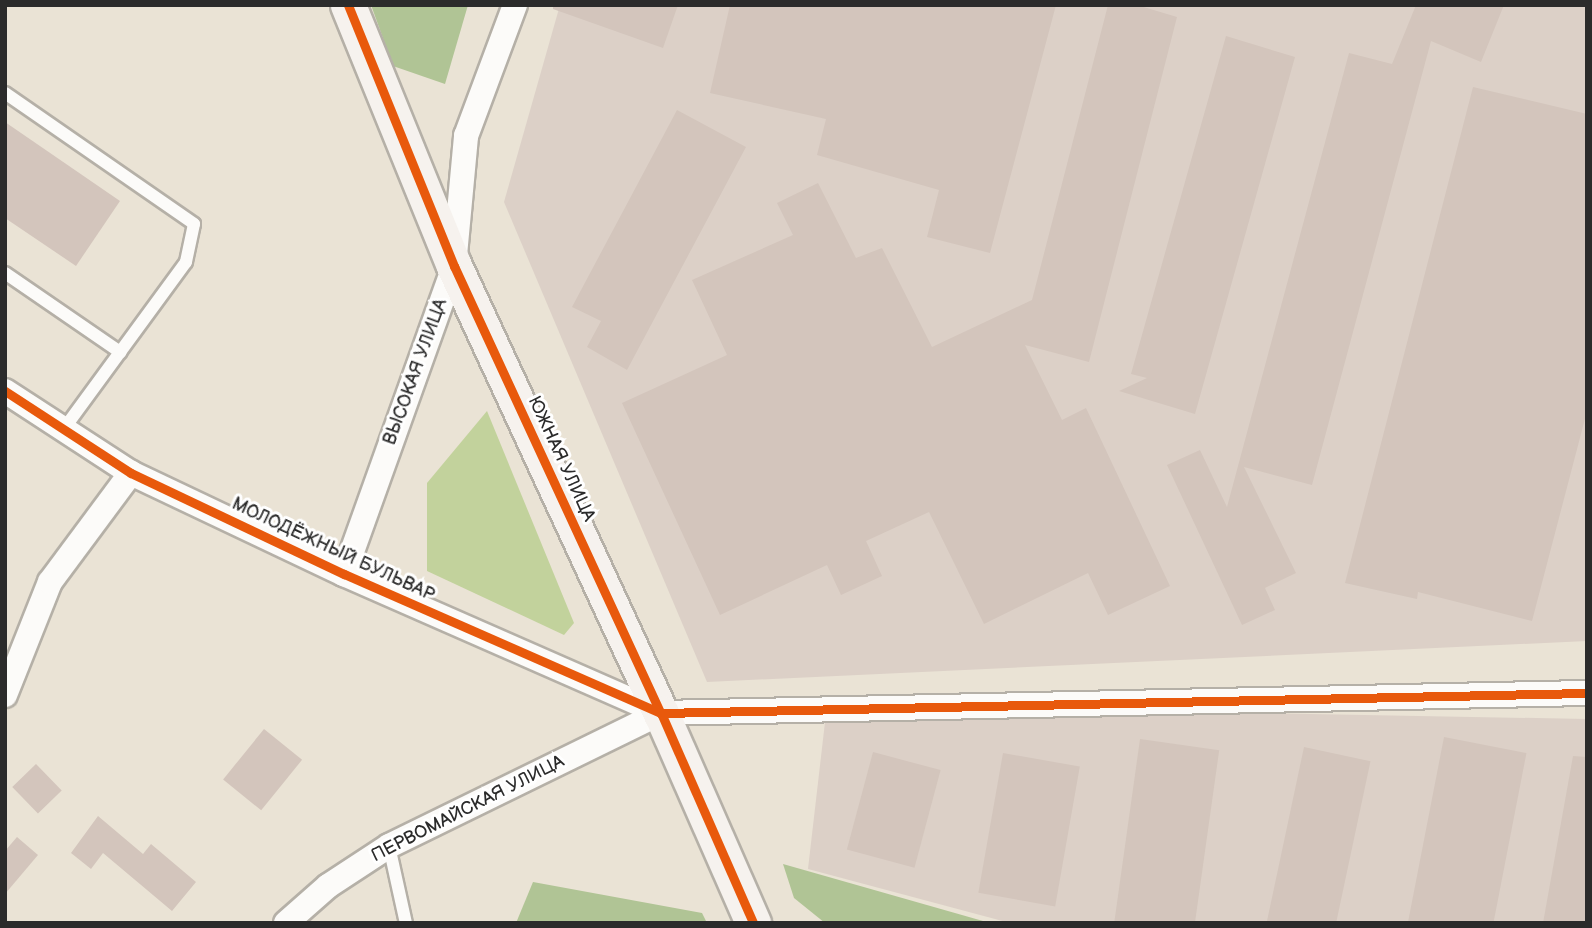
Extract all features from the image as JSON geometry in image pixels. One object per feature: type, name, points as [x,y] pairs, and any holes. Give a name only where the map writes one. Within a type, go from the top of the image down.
[{"type":"street","name":"ЮЖНАЯ УЛИЦА","points":[[348,5],[454,266],[661,713],[753,923]]},
{"type":"street","name":"ВЫСОКАЯ УЛИЦА","points":[[344,574],[454,266],[466,136],[514,5]]},
{"type":"street","name":"МОЛОДЁЖНЫЙ БУЛЬВАР","points":[[5,391],[62,431],[131,473],[344,574],[661,713]]},
{"type":"street","points":[[5,695],[50,582],[131,473]]},
{"type":"street","points":[[661,713],[1587,692]]},
{"type":"street","name":"ПЕРВОМАЙСКАЯ УЛИЦА","points":[[286,923],[328,886],[389,846],[661,713]]},
{"type":"lane","points":[[5,93],[194,224],[186,262],[62,431]]},
{"type":"lane","points":[[5,273],[120,352]]},
{"type":"lane","points":[[389,846],[405,923]]},
{"type":"shaded area","points":[[560,5],[1587,5],[1587,641],[707,682],[504,202]]},
{"type":"shaded area","points":[[827,705],[1587,719],[1586,923],[1010,923],[808,869]]},
{"type":"green space","points":[[371,5],[468,5],[445,84],[393,66]]},
{"type":"green space","points":[[487,411],[574,623],[564,635],[427,571],[427,483]]},
{"type":"green space","points":[[783,864],[990,923],[825,923],[794,898]]},
{"type":"green space","points":[[533,882],[702,913],[707,923],[516,923]]},
{"type":"building","points":[[553,5],[678,5],[663,48],[553,9]]},
{"type":"building","points":[[730,5],[1056,5],[990,253],[927,237],[939,190],[817,155],[826,119],[710,93]]},
{"type":"building","points":[[1108,5],[1137,5],[1177,17],[1089,362],[1025,345],[1062,420],[1086,408],[1170,586],[1108,615],[1088,573],[984,624],[929,512],[866,541],[882,576],[841,595],[827,565],[720,615],[622,403],[727,355],[692,280],[793,235],[777,203],[818,183],[856,258],[882,248],[932,347],[1032,300]]},
{"type":"building","points":[[1416,5],[1504,5],[1481,62],[1431,41],[1312,485],[1244,467],[1296,573],[1265,588],[1275,610],[1242,625],[1167,465],[1200,450],[1227,507],[1349,53],[1392,64]]},
{"type":"building","points":[[1226,36],[1295,57],[1195,414],[1119,391],[1147,378],[1131,374]]},
{"type":"building","points":[[1473,87],[1587,114],[1587,411],[1532,621],[1418,592],[1417,599],[1345,583]]},
{"type":"building","points":[[677,110],[746,147],[627,370],[587,347],[601,321],[572,307]]},
{"type":"building","points":[[5,122],[120,201],[76,266],[5,218]]},
{"type":"building","points":[[264,729],[302,760],[261,810],[223,780]]},
{"type":"building","points":[[1444,737],[1526,753],[1493,923],[1408,923]]},
{"type":"building","points":[[1140,739],[1219,750],[1195,923],[1114,923]]},
{"type":"building","points":[[1304,747],[1371,761],[1336,923],[1267,922]]},
{"type":"building","points":[[873,752],[941,770],[914,868],[847,850]]},
{"type":"building","points":[[1003,753],[1080,767],[1055,906],[978,893]]},
{"type":"building","points":[[1573,756],[1587,757],[1587,923],[1543,923]]},
{"type":"building","points":[[36,764],[62,791],[38,814],[12,787]]},
{"type":"building","points":[[98,816],[143,854],[151,844],[196,882],[172,911],[103,853],[91,869],[71,853]]},
{"type":"building","points":[[17,837],[38,855],[5,894],[5,851]]},
{"type":"cycle path","points":[[348,5],[454,266],[661,713],[753,923]]},
{"type":"cycle path","points":[[5,391],[131,473],[344,574],[661,713],[1587,693]]}]
